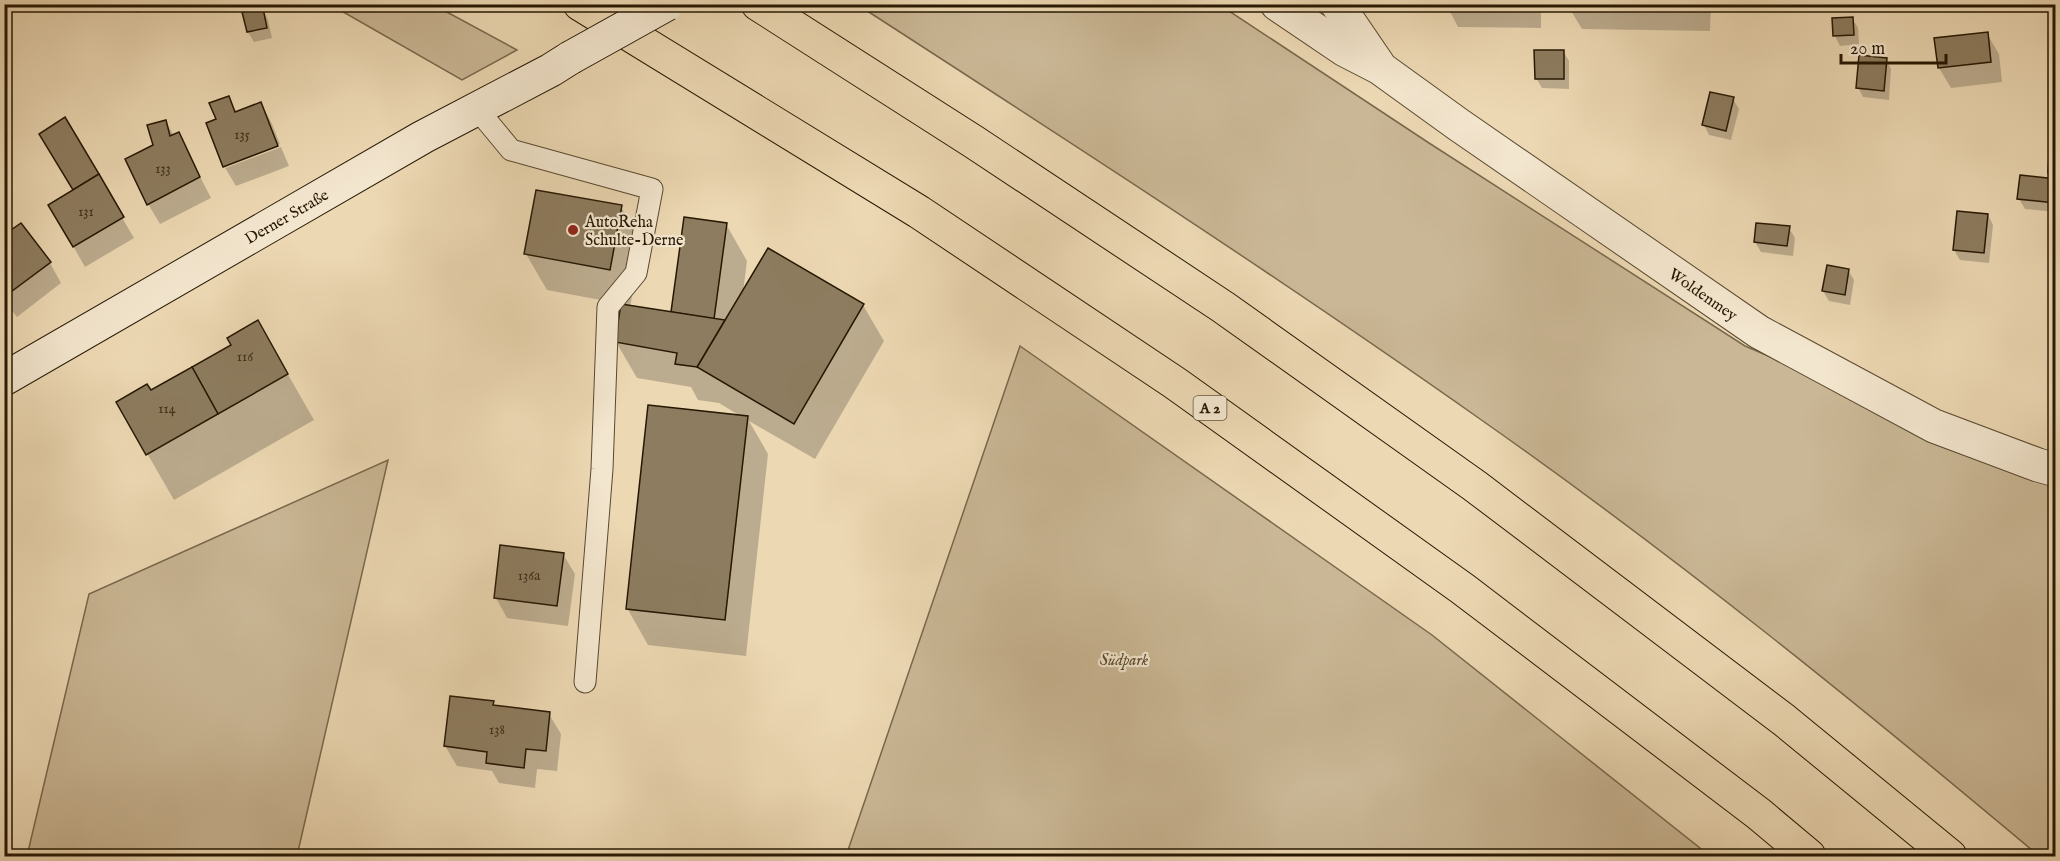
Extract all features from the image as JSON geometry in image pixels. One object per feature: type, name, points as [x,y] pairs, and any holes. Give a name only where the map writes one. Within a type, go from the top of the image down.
[{"type":"highway","name":"A 2","points":[[580,4],[919,212],[1175,383],[1463,588],[1758,814],[1809,856]]},
{"type":"highway","points":[[758,4],[974,142],[1223,307],[1466,479],[1784,720],[1950,856]]},
{"type":"street","name":"Derner Straße","points":[[4,379],[423,137],[667,4]]},
{"type":"street","name":"Woldenmey","points":[[1277,4],[1345,50],[1380,68],[1759,332],[1934,426],[2055,470]]},
{"type":"street","name":"Woldenmey","points":[[1302,4],[1320,33]]},
{"type":"street","name":"Woldenmey","points":[[1337,4],[1380,68]]},
{"type":"lane","points":[[477,109],[511,150],[652,189],[636,273],[608,307],[602,469],[585,682]]},
{"type":"green space","points":[[331,5],[434,5],[517,50],[462,80]]},
{"type":"green space","points":[[858,5],[1220,5],[1429,143],[1745,346],[1934,426],[2055,470],[2055,856],[2039,856],[1903,743],[1694,577],[1624,523],[1480,419],[1249,260]]},
{"type":"green space","name":"Südpark","points":[[1020,346],[1432,635],[1710,856],[846,856]]},
{"type":"green space","points":[[388,460],[297,856],[27,856],[89,594]]},
{"type":"building","points":[[1444,4],[1530,4],[1530,9],[1444,7]]},
{"type":"building","points":[[1569,4],[1653,4],[1653,10],[1569,9]]},
{"type":"building","points":[[1653,4],[1700,4],[1699,11],[1653,10]]},
{"type":"building","points":[[263,8],[267,28],[247,32],[242,12]]},
{"type":"building","points":[[1853,17],[1854,35],[1833,36],[1832,18]]},
{"type":"building","points":[[1988,32],[1991,62],[1938,68],[1934,38]]},
{"type":"building","points":[[1534,50],[1564,50],[1564,79],[1535,79]]},
{"type":"building","points":[[1859,55],[1887,58],[1884,91],[1856,88]]},
{"type":"building","points":[[1710,92],[1734,97],[1726,131],[1702,125]]},
{"type":"building","points":[[229,96],[235,112],[261,102],[278,146],[223,167],[206,123],[216,119],[209,103]]},
{"type":"building","points":[[65,117],[99,174],[73,190],[39,134]]},
{"type":"building","points":[[166,120],[170,136],[179,132],[200,177],[147,205],[125,159],[153,145],[147,125]]},
{"type":"building","points":[[2049,155],[2056,156],[2056,173],[2048,173]]},
{"type":"building","points":[[99,174],[124,217],[73,247],[48,205]]},
{"type":"building","points":[[2020,175],[2056,179],[2055,203],[2017,199]]},
{"type":"building","name":"AutoReha Schulte-Derne","points":[[536,190],[622,205],[610,270],[524,254]]},
{"type":"building","points":[[1957,211],[1988,214],[1984,253],[1953,250]]},
{"type":"building","points":[[684,217],[727,223],[714,319],[671,312]]},
{"type":"building","points":[[21,223],[51,262],[4,297],[4,235]]},
{"type":"building","points":[[1756,223],[1790,226],[1787,246],[1754,242]]},
{"type":"building","points":[[768,248],[864,304],[794,424],[697,367]]},
{"type":"building","points":[[1827,265],[1849,269],[1845,295],[1822,291]]},
{"type":"building","points":[[621,304],[725,320],[697,367],[675,364],[677,353],[615,342]]},
{"type":"building","points":[[258,320],[288,374],[218,414],[192,367],[231,345],[227,338]]},
{"type":"building","points":[[192,367],[218,414],[146,455],[116,402],[147,384],[151,390]]},
{"type":"building","points":[[648,405],[748,416],[725,620],[626,609]]},
{"type":"building","points":[[500,545],[564,553],[557,606],[494,598]]},
{"type":"building","points":[[450,696],[494,701],[493,705],[550,712],[546,751],[526,749],[524,768],[486,763],[487,752],[444,746]]},
{"type":"place","name":"AutoReha Schulte-Derne","points":[[573,230]]}]
